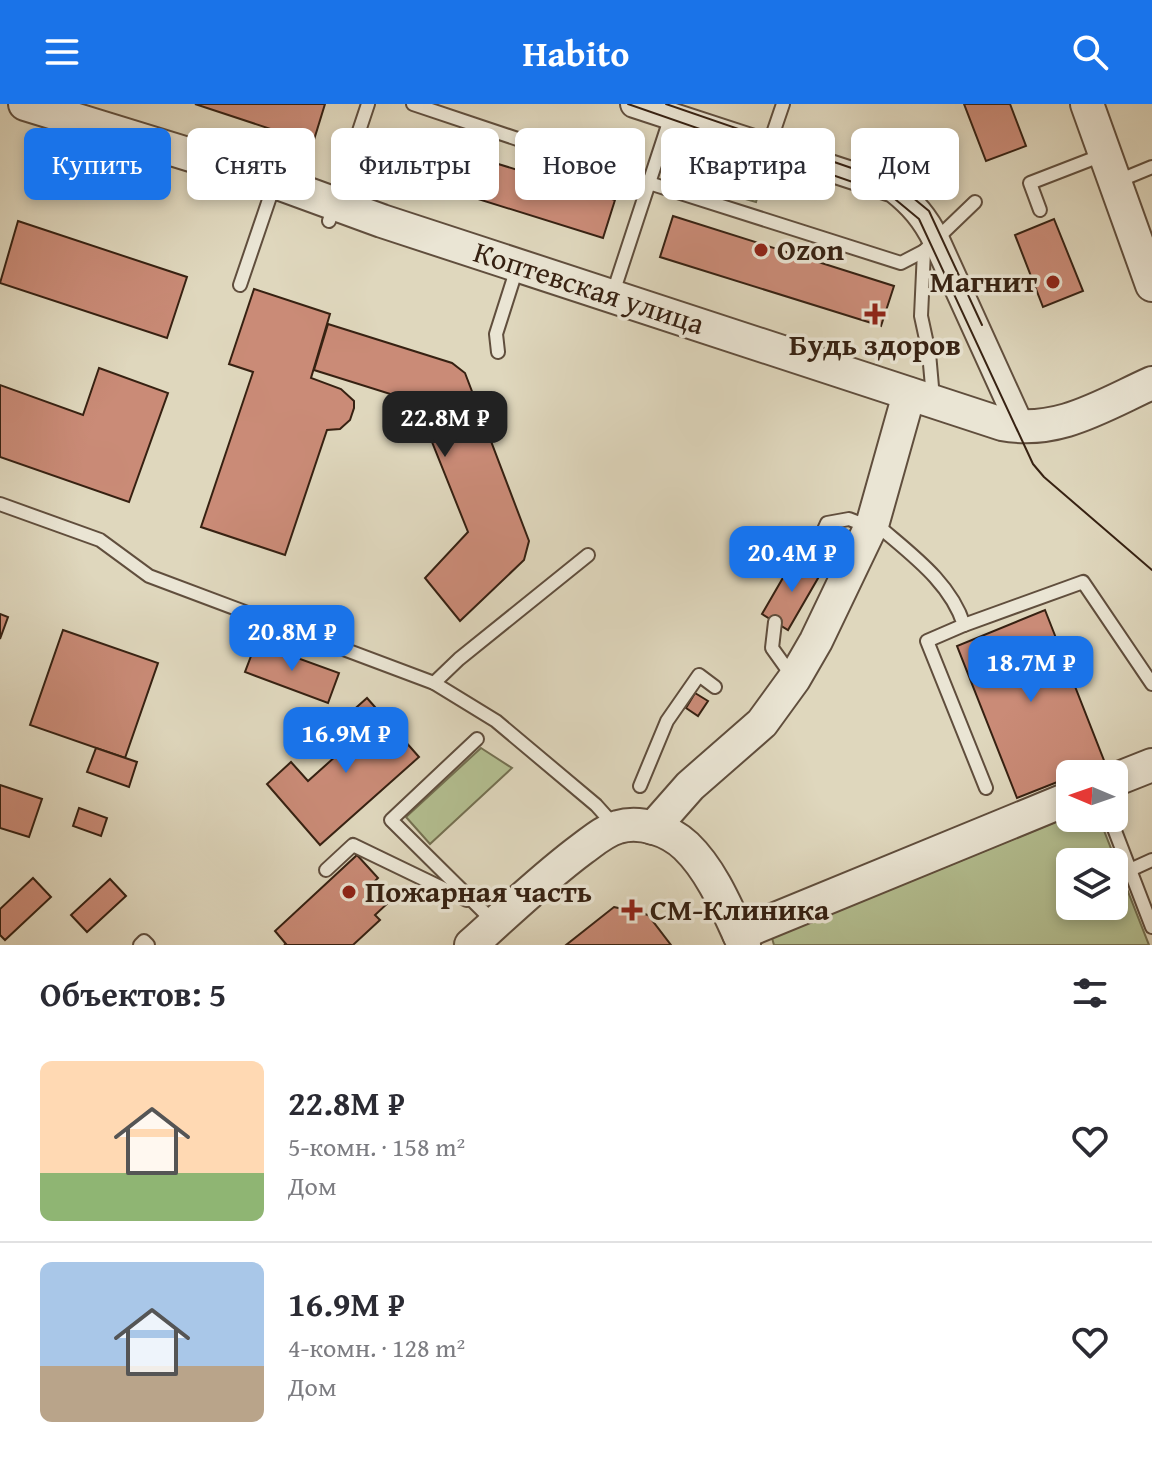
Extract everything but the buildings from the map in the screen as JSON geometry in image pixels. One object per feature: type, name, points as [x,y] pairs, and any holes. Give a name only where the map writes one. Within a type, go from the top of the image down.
[{"type":"street","points":[[634,104],[707,128]]},
{"type":"street","points":[[1087,104],[1152,285]]},
{"type":"street","name":"Коптевская улица","points":[[45,107],[187,153]]},
{"type":"street","points":[[835,170],[894,189],[924,216],[930,246],[1021,427]]},
{"type":"street","name":"Коптевская улица","points":[[309,200],[332,212],[518,265],[1002,424],[1043,427],[1076,418],[1152,383]]},
{"type":"street","points":[[653,828],[690,786],[762,723],[794,679],[816,641],[872,525],[921,397]]},
{"type":"street","points":[[1128,774],[1152,765]]},
{"type":"street","points":[[471,945],[484,913],[616,827],[632,824],[653,828],[684,844],[703,866],[741,940],[1056,804]]},
{"type":"lane","points":[[332,212],[368,104]]},
{"type":"lane","points":[[413,104],[901,263],[930,246],[975,202]]},
{"type":"lane","points":[[775,128],[783,104]]},
{"type":"lane","points":[[612,296],[671,116]]},
{"type":"lane","points":[[1040,210],[1030,183],[1110,168],[1152,167]]},
{"type":"lane","points":[[240,285],[269,200]]},
{"type":"lane","points":[[921,397],[929,353],[921,316],[930,246]]},
{"type":"lane","points":[[498,352],[496,334],[518,265]]},
{"type":"lane","points":[[0,504],[100,540],[149,576],[434,683],[496,721],[596,805],[616,827]]},
{"type":"lane","points":[[808,565],[827,523],[849,519],[872,525],[919,559],[959,608],[964,625]]},
{"type":"lane","points":[[434,683],[459,659],[588,555]]},
{"type":"lane","points":[[986,788],[927,641],[1083,582],[1152,684]]},
{"type":"lane","points":[[775,622],[772,648],[794,679]]},
{"type":"lane","points":[[640,786],[667,721],[699,675],[715,687]]},
{"type":"lane","points":[[477,739],[391,820],[484,913]]},
{"type":"lane","points":[[1115,832],[1152,927]]},
{"type":"lane","points":[[326,870],[353,845],[484,913]]},
{"type":"lane","points":[[1130,870],[1152,860]]},
{"type":"lane","points":[[140,945],[144,941],[148,945]]},
{"type":"green space","points":[[481,748],[512,768],[430,844],[406,817]]},
{"type":"green space","points":[[1056,822],[1056,832],[1105,832],[1111,848],[1056,848],[1056,920],[1128,920],[1128,892],[1149,945],[774,945],[772,938]]},
{"type":"tram line","points":[[628,104],[890,195],[919,219],[1033,464],[1152,570]]},
{"type":"tram line","points":[[666,104],[895,183],[929,211],[982,325]]},
{"type":"place","name":"Ozon","points":[[761,250]]},
{"type":"place","name":"Магнит","points":[[1053,282]]},
{"type":"place","name":"Будь здоров","points":[[875,314]]},
{"type":"place","name":"Пожарная часть","points":[[349,892]]},
{"type":"place","name":"СМ-Клиника","points":[[632,910]]}]
